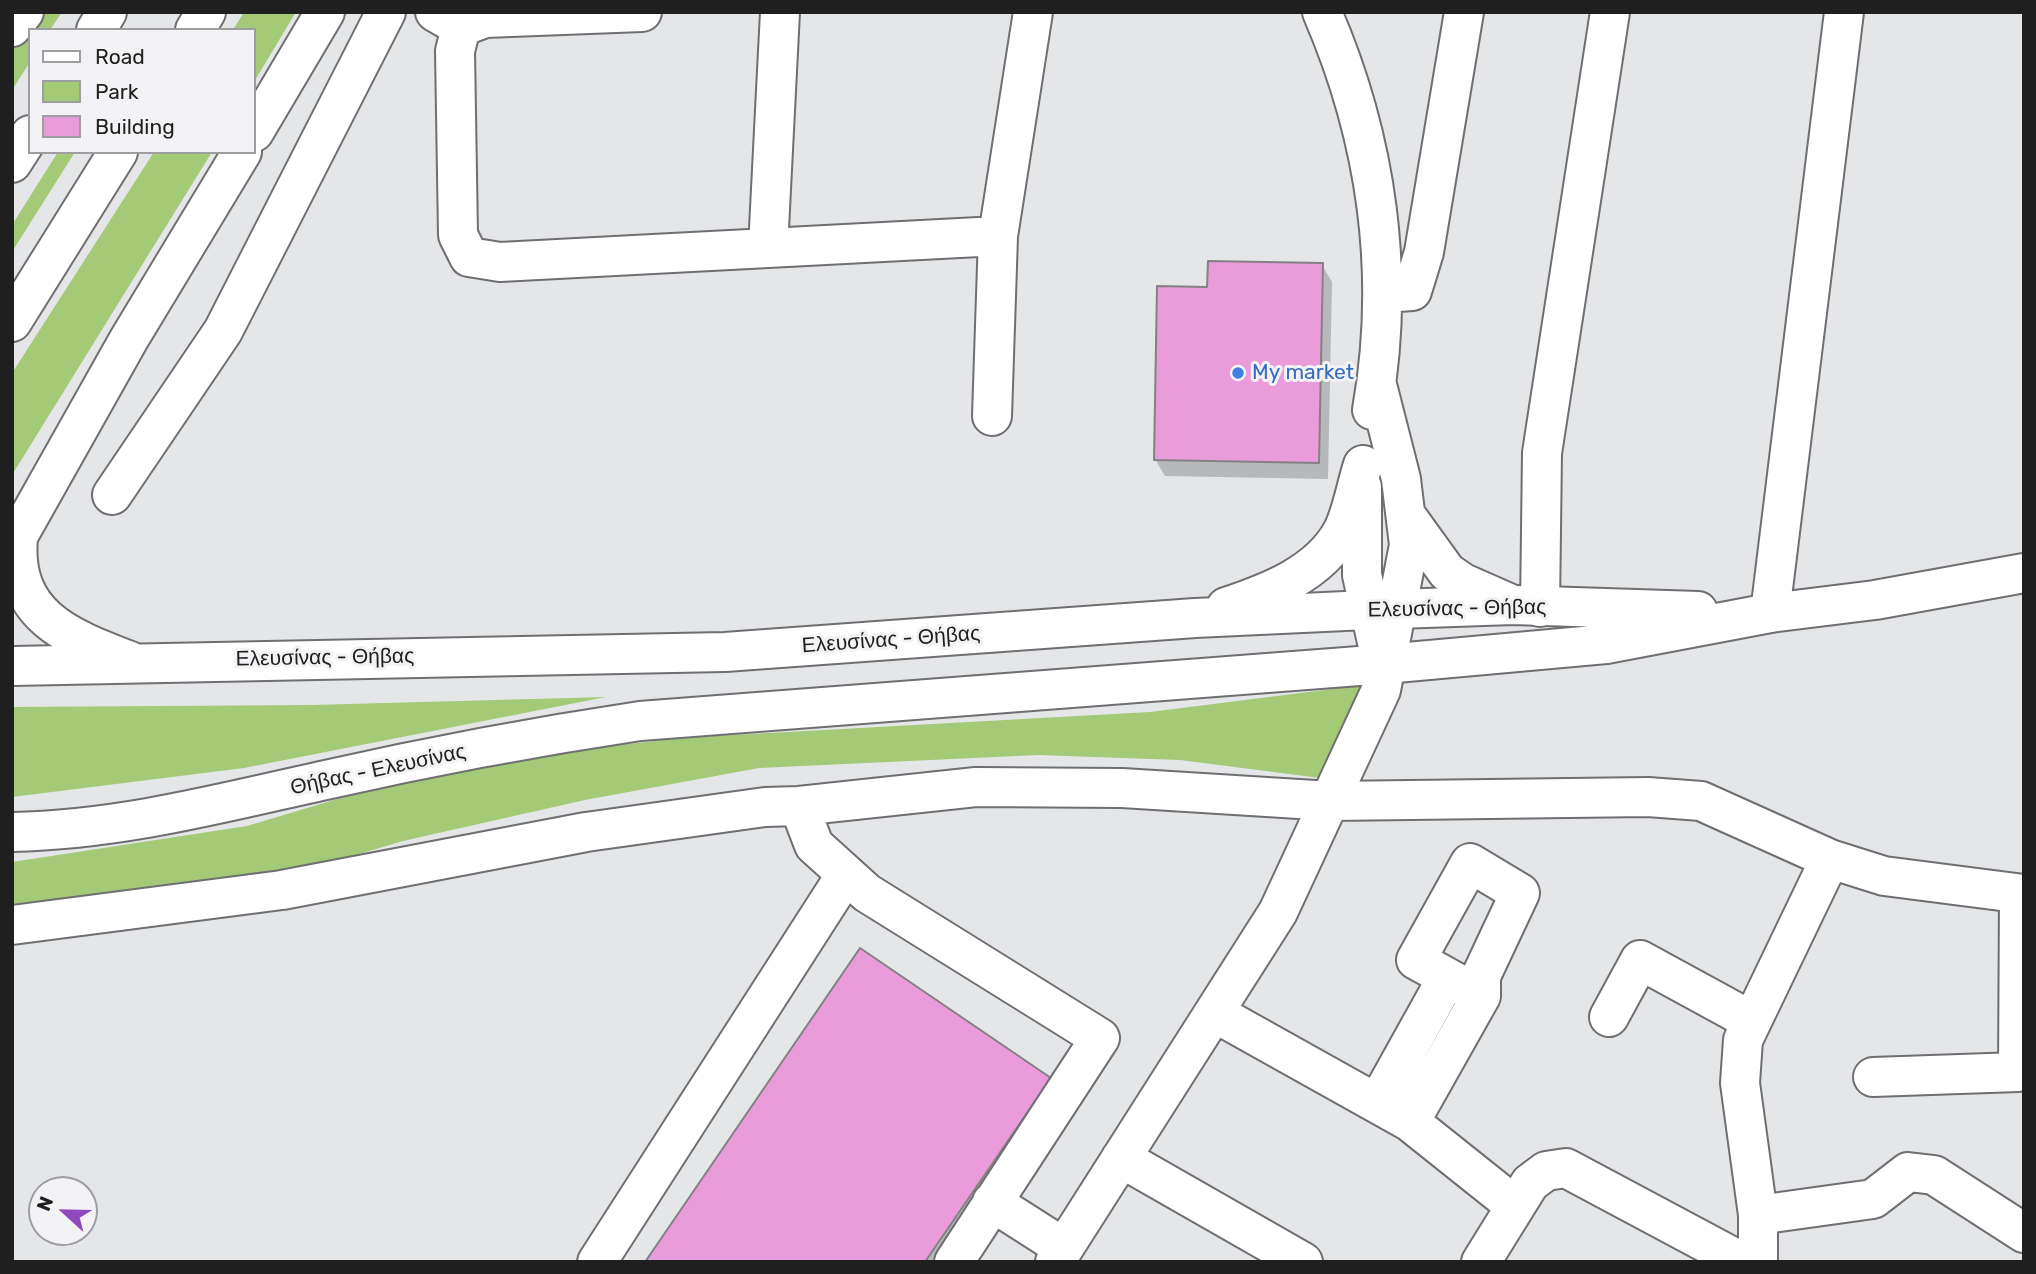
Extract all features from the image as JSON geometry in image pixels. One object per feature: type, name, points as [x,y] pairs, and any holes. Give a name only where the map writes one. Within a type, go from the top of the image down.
[{"type":"main road","points":[[12,27],[24,12]]},
{"type":"main road","points":[[97,28],[107,12]]},
{"type":"main road","points":[[196,28],[206,12]]},
{"type":"main road","points":[[256,129],[325,12]]},
{"type":"main road","points":[[111,495],[223,331],[386,12]]},
{"type":"main road","points":[[642,12],[448,20],[455,51],[458,235],[469,257],[500,262],[998,236]]},
{"type":"main road","points":[[768,248],[780,12]]},
{"type":"main road","points":[[992,416],[998,236],[1033,12]]},
{"type":"main road","points":[[992,1202],[1059,1255],[1278,912],[1381,690],[1385,664],[1383,609],[1360,532],[1363,465],[1377,385],[1384,293],[1381,224],[1372,163],[1338,48],[1322,12]]},
{"type":"main road","points":[[1384,293],[1412,291],[1424,252],[1464,12]]},
{"type":"main road","points":[[1408,518],[1447,572],[1463,583],[1527,606],[1542,453],[1610,12]]},
{"type":"main road","points":[[1770,613],[1844,12]]},
{"type":"main road","points":[[12,163],[28,138]]},
{"type":"main road","points":[[12,322],[117,154]]},
{"type":"main road","points":[[130,661],[69,636],[44,618],[25,592],[17,568],[15,542],[129,339],[241,154]]},
{"type":"main road","points":[[1377,385],[1408,518],[1409,545],[1383,609]]},
{"type":"main road","points":[[1195,618],[1250,600],[1294,579],[1315,563],[1342,532],[1363,465]]},
{"type":"main road","name":"Ελευσίνας - Θήβας","points":[[745,711],[1385,664],[1606,644],[1770,613],[2024,573]]},
{"type":"main road","points":[[1979,582],[2024,592]]},
{"type":"main road","name":"Ελευσίνας - Θήβας","points":[[12,666],[130,661],[724,652],[1195,618],[1383,609],[1527,606],[1770,613]]},
{"type":"main road","name":"Θήβας - Ελευσίνας","points":[[12,832],[104,825],[173,816],[541,735],[640,721],[745,711]]},
{"type":"main road","points":[[12,925],[282,890],[586,832],[765,807],[799,806],[976,787],[1136,789],[1331,801],[1648,797],[1701,801],[1830,859],[1884,876],[2021,894],[2018,1072],[1873,1077]]},
{"type":"main road","points":[[799,806],[814,845],[845,876],[867,893],[1100,1038],[954,1262]]},
{"type":"main road","points":[[1758,1262],[1758,1215],[1740,1083],[1740,1058],[1750,1020],[1830,859]]},
{"type":"main road","points":[[1410,1122],[1481,996],[1481,976],[1520,893],[1469,863],[1416,960],[1481,996]]},
{"type":"main road","points":[[597,1262],[845,876]]},
{"type":"main road","points":[[1609,1017],[1640,960],[1750,1020]]},
{"type":"main road","points":[[1378,1102],[1447,978]]},
{"type":"main road","points":[[1215,1013],[1410,1122],[1514,1205]]},
{"type":"main road","points":[[1121,1158],[1303,1262]]},
{"type":"main road","points":[[1481,1262],[1530,1183],[1546,1171],[1566,1168],[1742,1262]]},
{"type":"main road","points":[[1758,1215],[1873,1199],[1908,1172],[1934,1175],[2024,1233]]},
{"type":"green space","points":[[42,12],[62,12],[51,28],[29,28]]},
{"type":"green space","points":[[244,12],[296,12],[256,79],[256,28],[234,28]]},
{"type":"green space","points":[[28,30],[28,65],[12,90],[12,50]]},
{"type":"green space","points":[[57,154],[74,154],[12,252],[12,225]]},
{"type":"green space","points":[[153,154],[211,154],[12,475],[12,373]]},
{"type":"green space","points":[[1364,685],[1320,778],[1180,760],[1038,755],[759,768],[585,800],[403,841],[278,878],[12,904],[12,862],[247,826],[384,785],[529,756],[679,738],[1150,712]]},
{"type":"green space","points":[[606,697],[244,768],[12,797],[12,707],[312,705]]},
{"type":"building","name":"My market","points":[[1208,261],[1323,263],[1319,463],[1154,460],[1157,286],[1207,287]]},
{"type":"building","points":[[860,948],[1051,1078],[925,1262],[645,1262]]},
{"type":"place","name":"My market","points":[[1238,373]]}]
